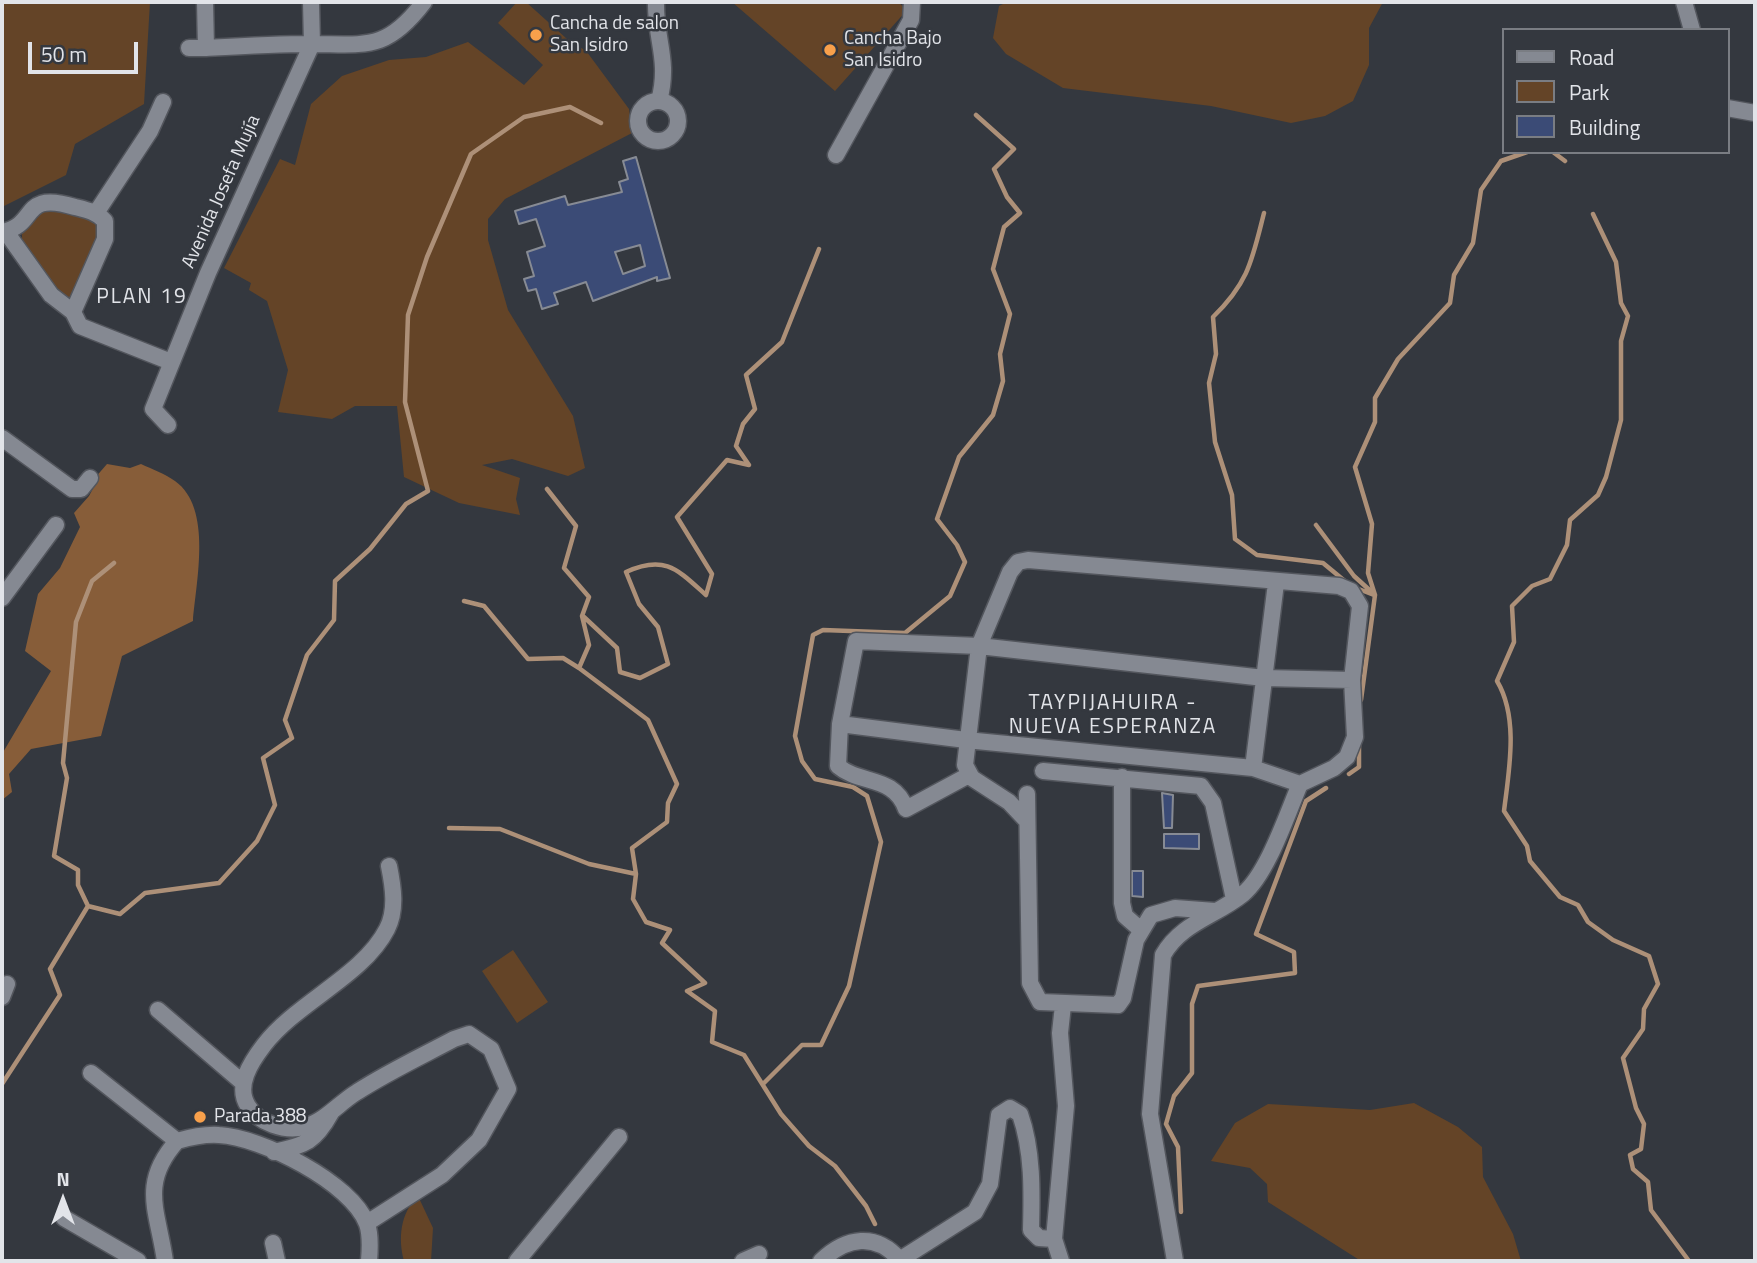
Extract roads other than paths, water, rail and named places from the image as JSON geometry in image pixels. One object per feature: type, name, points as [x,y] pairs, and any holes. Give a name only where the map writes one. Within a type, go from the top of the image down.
[{"type":"street","points":[[205,2],[206,48]]},
{"type":"street","name":"Avenida Josefa Mujía","points":[[168,425],[153,409],[171,362],[312,44],[311,2]]},
{"type":"street","points":[[189,48],[312,44],[356,47],[402,28],[424,2]]},
{"type":"street","points":[[656,2],[664,61],[664,80],[659,101]]},
{"type":"street","points":[[836,155],[911,20],[912,2]]},
{"type":"street","points":[[1684,2],[1691,28]]},
{"type":"street","points":[[96,213],[150,131],[163,102]]},
{"type":"street","points":[[1729,108],[1755,113]]},
{"type":"street","points":[[73,312],[107,234],[105,221],[96,213],[49,200],[38,204],[4,232],[51,295],[73,312],[80,326],[171,362]]},
{"type":"street","points":[[2,438],[72,489],[81,489],[90,478]]},
{"type":"street","points":[[2,597],[56,525]]},
{"type":"street","points":[[1026,820],[1009,802],[969,775],[965,765],[979,646],[1010,572],[1018,562],[1028,560],[1276,583],[1339,586],[1351,591],[1360,606],[1352,680],[1355,737],[1347,757],[1334,768],[1300,784],[1271,853],[1244,893],[1182,931],[1163,955],[1150,1114],[1175,1261]]},
{"type":"street","points":[[1253,768],[1276,583]]},
{"type":"street","points":[[969,775],[906,808],[886,783],[848,775],[838,766],[841,724],[856,641],[979,646],[1264,678],[1352,680]]},
{"type":"street","points":[[841,724],[966,740],[1253,768],[1300,784]]},
{"type":"street","points":[[1043,771],[1201,786],[1213,803],[1234,899]]},
{"type":"street","points":[[1122,777],[1122,904],[1125,916],[1141,930]]},
{"type":"street","points":[[1027,794],[1030,983],[1034,996],[1040,1002],[1063,1005],[1118,1005],[1141,930],[1152,915],[1164,910],[1215,911]]},
{"type":"street","points":[[367,1223],[442,1175],[479,1140],[508,1088],[491,1049],[469,1034],[454,1039],[367,1086],[306,1127],[281,1128],[251,1111],[244,1100],[242,1082],[265,1044],[285,1023],[370,952],[387,929],[393,913],[389,866]]},
{"type":"street","points":[[1060,1261],[1054,1239],[1066,1106],[1060,1033],[1063,1005]]},
{"type":"street","points":[[158,1010],[242,1082]]},
{"type":"street","points":[[90,1073],[177,1141]]},
{"type":"street","points":[[274,1152],[292,1148],[319,1136],[334,1108]]},
{"type":"street","points":[[821,1261],[845,1243],[859,1240],[883,1245],[899,1261],[975,1212],[990,1184],[999,1115],[1010,1108],[1020,1114],[1024,1127],[1029,1162],[1031,1230],[1039,1238],[1054,1239]]},
{"type":"street","points":[[165,1261],[153,1184],[165,1154],[177,1141],[195,1136],[221,1135],[274,1152],[328,1179],[355,1205],[367,1223],[369,1261]]},
{"type":"street","points":[[517,1261],[620,1137]]},
{"type":"street","points":[[64,1218],[138,1261]]},
{"type":"street","points":[[273,1244],[277,1261]]},
{"type":"street","points":[[743,1261],[759,1254]]},
{"type":"waterway","points":[[2,1084],[60,995],[50,969],[88,906],[120,914],[145,893],[219,883],[257,841],[275,805],[263,758],[292,738],[285,720],[307,655],[334,620],[335,581],[370,549],[406,504],[428,491],[405,402],[408,315],[427,257],[471,154],[524,117],[570,107],[601,123]]},
{"type":"waterway","points":[[763,1084],[802,1045],[821,1045],[849,986],[881,842],[867,796],[853,787],[815,779],[802,761],[795,736],[813,635],[823,630],[905,633],[950,596],[965,562],[957,545],[937,519],[959,457],[993,415],[1003,381],[1000,354],[1010,314],[993,269],[1004,227],[1020,213],[1007,197],[994,169],[1014,149],[976,115]]},
{"type":"waterway","points":[[1375,595],[1368,573],[1372,524],[1355,467],[1375,422],[1375,398],[1398,359],[1450,303],[1454,275],[1473,243],[1481,190],[1501,161],[1521,154]]},
{"type":"waterway","points":[[1556,154],[1565,161]]},
{"type":"waterway","points":[[1264,213],[1242,281],[1213,317],[1216,354],[1209,383],[1215,442],[1232,495],[1235,539],[1257,555],[1323,563],[1346,582]]},
{"type":"waterway","points":[[1593,214],[1616,262],[1621,303],[1628,316],[1621,341],[1621,420],[1606,477],[1598,495],[1570,520],[1567,545],[1550,579],[1532,586],[1512,606],[1514,642],[1497,681],[1508,711],[1511,744],[1504,811],[1527,846],[1530,861],[1560,897],[1578,905],[1588,922],[1613,940],[1649,956],[1658,984],[1644,1009],[1643,1029],[1623,1058],[1636,1108],[1644,1124],[1641,1149],[1630,1155],[1633,1169],[1648,1182],[1651,1210],[1689,1261]]},
{"type":"waterway","points":[[584,617],[617,648],[620,672],[640,678],[668,664],[658,627],[639,604],[626,572],[651,564],[670,567],[706,595],[712,574],[677,517],[727,460],[749,465],[736,446],[743,424],[755,409],[746,375],[782,342],[819,249]]},
{"type":"waterway","points":[[547,489],[576,526],[564,568],[589,597],[582,616],[589,645],[579,668],[648,720],[677,784],[668,803],[667,822],[632,848],[636,874],[633,899],[646,922],[670,930],[662,943],[705,983],[687,991],[715,1011],[712,1042],[744,1055],[781,1114],[809,1146],[835,1166],[866,1206],[875,1224]]},
{"type":"waterway","points":[[1316,525],[1354,576],[1375,595],[1361,700]]},
{"type":"waterway","points":[[88,906],[78,885],[78,870],[54,856],[67,778],[63,763],[76,622],[92,581],[114,563]]},
{"type":"waterway","points":[[1356,588],[1374,595]]},
{"type":"waterway","points":[[464,601],[484,606],[528,659],[563,658],[579,668]]},
{"type":"waterway","points":[[1349,774],[1359,767],[1359,744]]},
{"type":"waterway","points":[[1181,1212],[1178,1147],[1166,1124],[1174,1096],[1192,1073],[1192,1004],[1198,986],[1295,973],[1294,952],[1256,934],[1306,801],[1326,788]]},
{"type":"waterway","points":[[449,828],[500,829],[589,864],[636,874]]},
{"type":"place","name":"Cancha de salon San Isidro","points":[[536,35]]},
{"type":"place","name":"Cancha Bajo San Isidro","points":[[830,50]]},
{"type":"place","name":"Parada 388","points":[[200,1117]]},
{"type":"district","name":"PLAN 19","points":[[142,298]]},
{"type":"district","name":"TAYPIJAHUIRA - NUEVA ESPERANZA","points":[[1113,716]]}]
